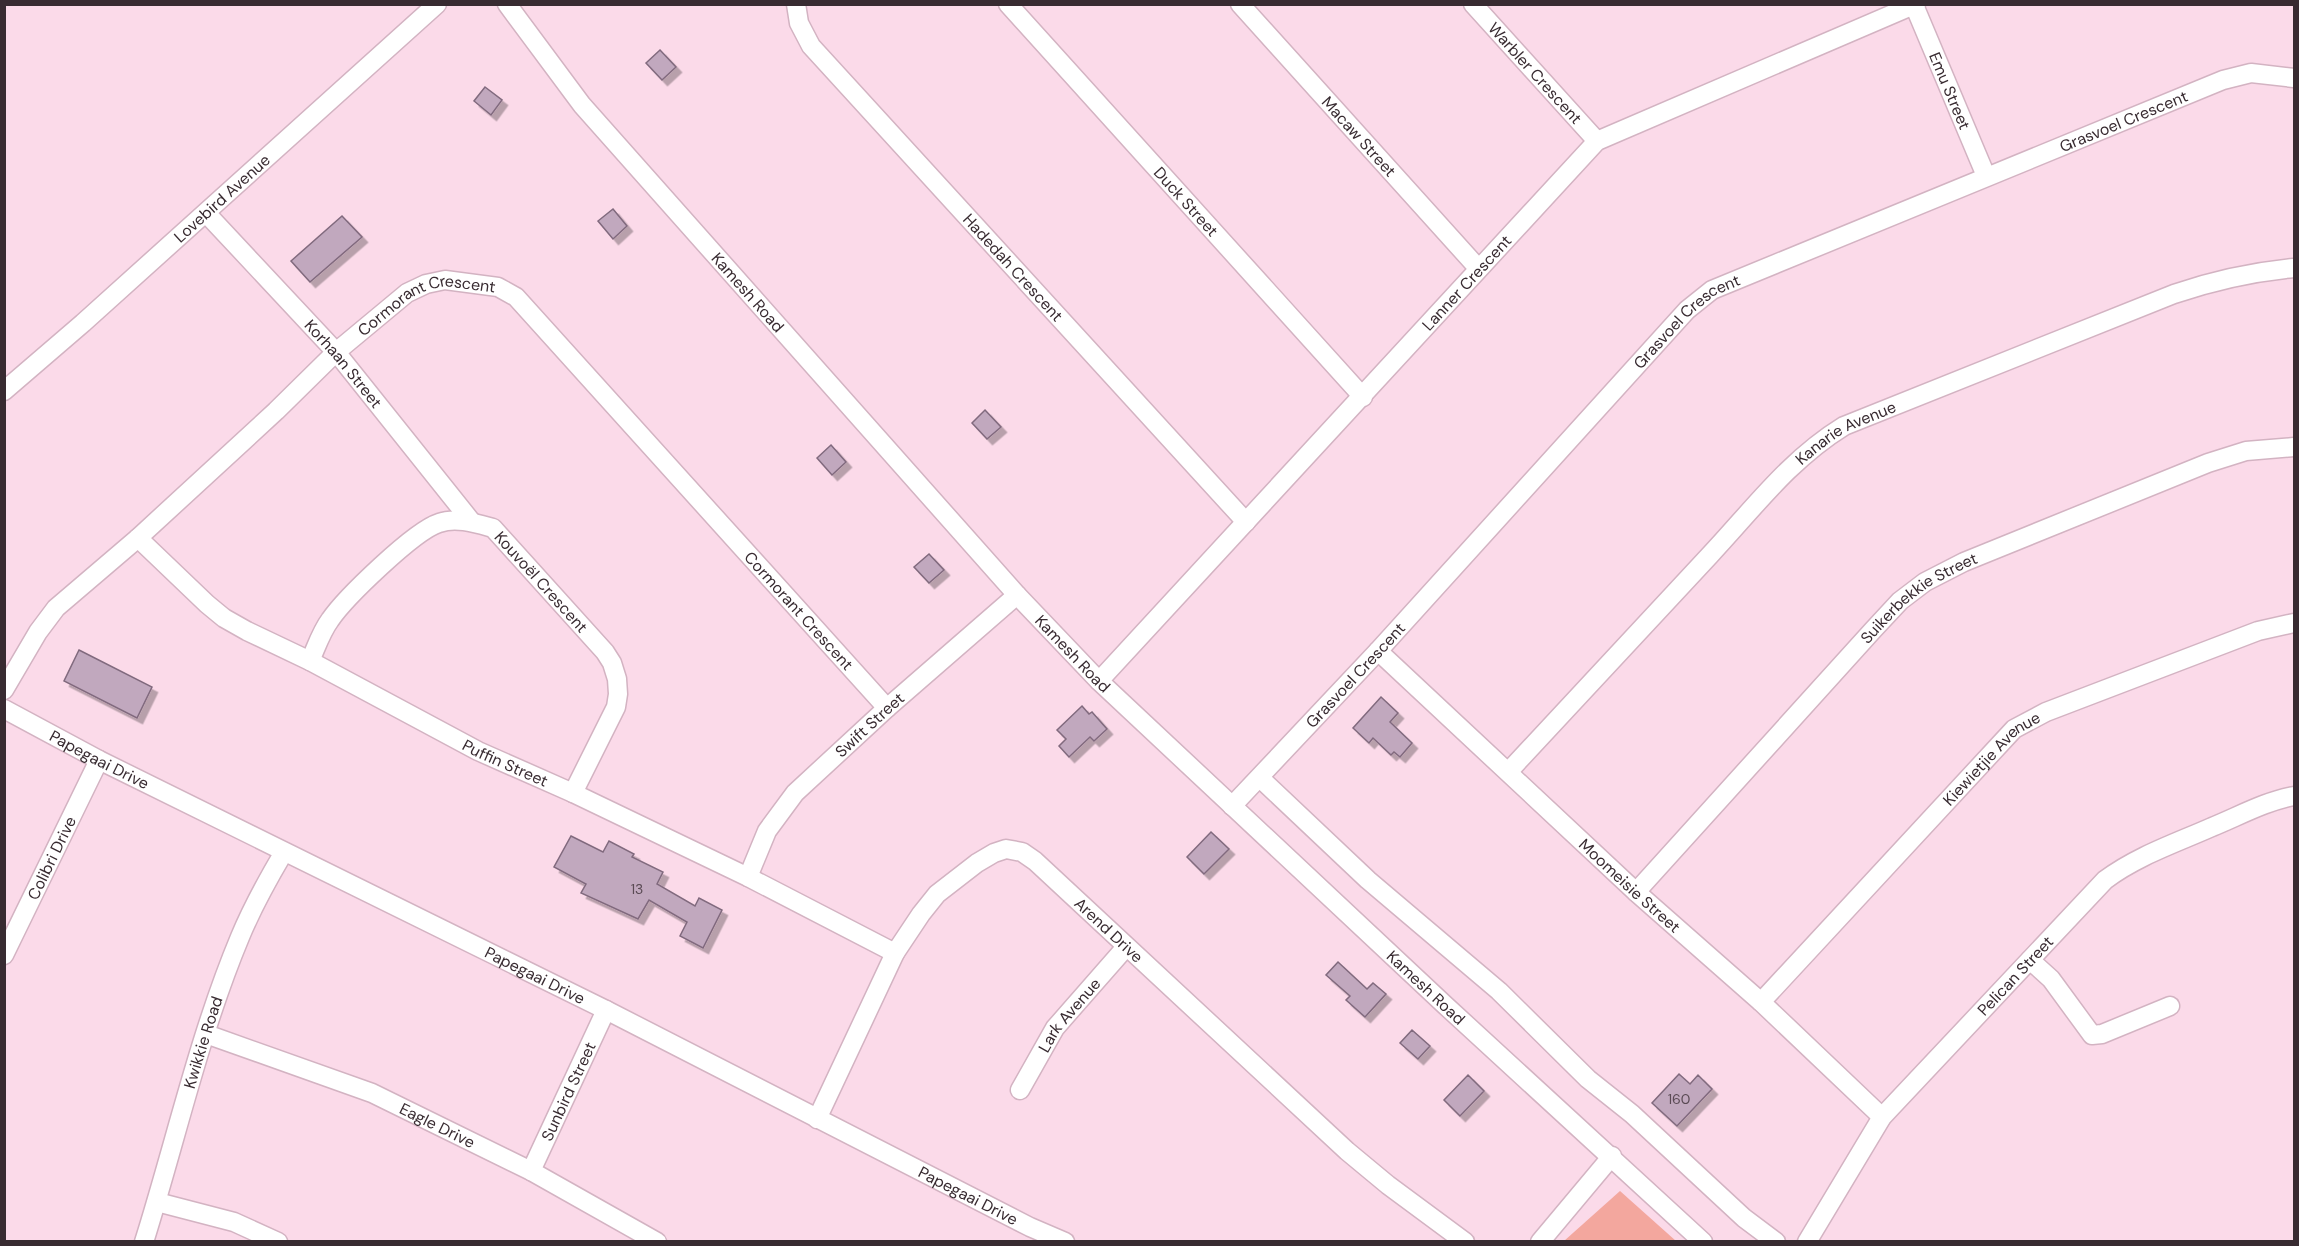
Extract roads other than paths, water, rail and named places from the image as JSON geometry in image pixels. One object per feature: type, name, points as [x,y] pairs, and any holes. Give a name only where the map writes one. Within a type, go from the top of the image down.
[{"type":"street","name":"Lovebird Avenue","points":[[4,391],[206,213],[437,4]]},
{"type":"street","name":"Kamesh Road","points":[[507,4],[582,105],[1017,595],[1099,681],[1703,1242]]},
{"type":"street","name":"Hadedah Crescent","points":[[796,4],[799,23],[811,46],[1246,522]]},
{"type":"street","name":"Duck Street","points":[[1008,4],[1363,397]]},
{"type":"street","name":"Macaw Street","points":[[1240,4],[1478,268]]},
{"type":"street","name":"Warbler Crescent","points":[[1473,4],[1597,141]]},
{"type":"street","name":"Lanner Crescent","points":[[1099,681],[1597,141],[1915,5]]},
{"type":"street","name":"Emu Street","points":[[1915,5],[1986,176]]},
{"type":"street","name":"Grasvoel Crescent","points":[[1232,806],[1378,651],[1697,300],[1712,290],[1752,272],[2236,75],[2263,73],[2295,78]]},
{"type":"street","name":"Korhaan Street","points":[[206,213],[336,352],[471,521]]},
{"type":"street","name":"Kanarie Avenue","points":[[1509,771],[1783,474],[1818,442],[1844,426],[2174,294],[2249,272],[2295,267]]},
{"type":"street","name":"Cormorant Crescent","points":[[4,690],[38,632],[56,608],[138,538],[276,411],[336,352],[407,293],[426,284],[445,280],[498,286],[516,297],[887,708]]},
{"type":"street","name":"Suikerbekkie Street","points":[[1636,892],[1900,601],[1925,582],[1964,562],[2208,463],[2246,451],[2295,447]]},
{"type":"street","name":"Kouvoël Crescent","points":[[310,662],[328,622],[343,603],[416,535],[439,523],[471,521],[492,528],[594,639],[612,663],[618,694],[616,707],[573,793]]},
{"type":"street","name":"Puffin Street","points":[[138,538],[224,618],[478,751],[573,793],[748,877],[895,953]]},
{"type":"street","name":"Swift Street","points":[[748,877],[767,831],[795,794],[887,708],[1017,595]]},
{"type":"street","name":"Kiewietjie Avenue","points":[[1761,1002],[2014,729],[2046,712],[2258,631],[2295,623]]},
{"type":"street","name":"Moomeisie Street","points":[[1378,651],[1636,892],[1761,1002],[1882,1117]]},
{"type":"street","name":"Papegaai Drive","points":[[4,709],[99,760],[606,1010],[817,1119],[1027,1234],[1065,1242]]},
{"type":"street","name":"Colibri Drive","points":[[4,955],[12,921],[99,760]]},
{"type":"street","points":[[1260,778],[1368,880],[1499,991],[1588,1079],[1632,1114],[1727,1203],[1776,1242]]},
{"type":"street","name":"Pelican Street","points":[[1807,1242],[1882,1117],[2104,880],[2119,869],[2269,803],[2295,796]]},
{"type":"street","name":"Arend Drive","points":[[817,1119],[895,953],[937,894],[977,863],[994,853],[1006,849],[1022,852],[1035,861],[1347,1151],[1388,1185],[1465,1242]]},
{"type":"street","name":"Kwikkie Road","points":[[144,1242],[206,1034],[240,936],[284,852]]},
{"type":"street","name":"Lark Avenue","points":[[1020,1090],[1055,1028],[1126,947]]},
{"type":"street","points":[[2030,960],[2051,979],[2092,1035],[2103,1034],[2170,1006]]},
{"type":"street","name":"Sunbird Street","points":[[531,1171],[606,1010]]},
{"type":"street","name":"Eagle Drive","points":[[206,1034],[372,1093],[531,1171],[657,1242]]},
{"type":"street","points":[[1540,1242],[1612,1156]]},
{"type":"street","points":[[157,1202],[234,1222],[278,1242]]}]
